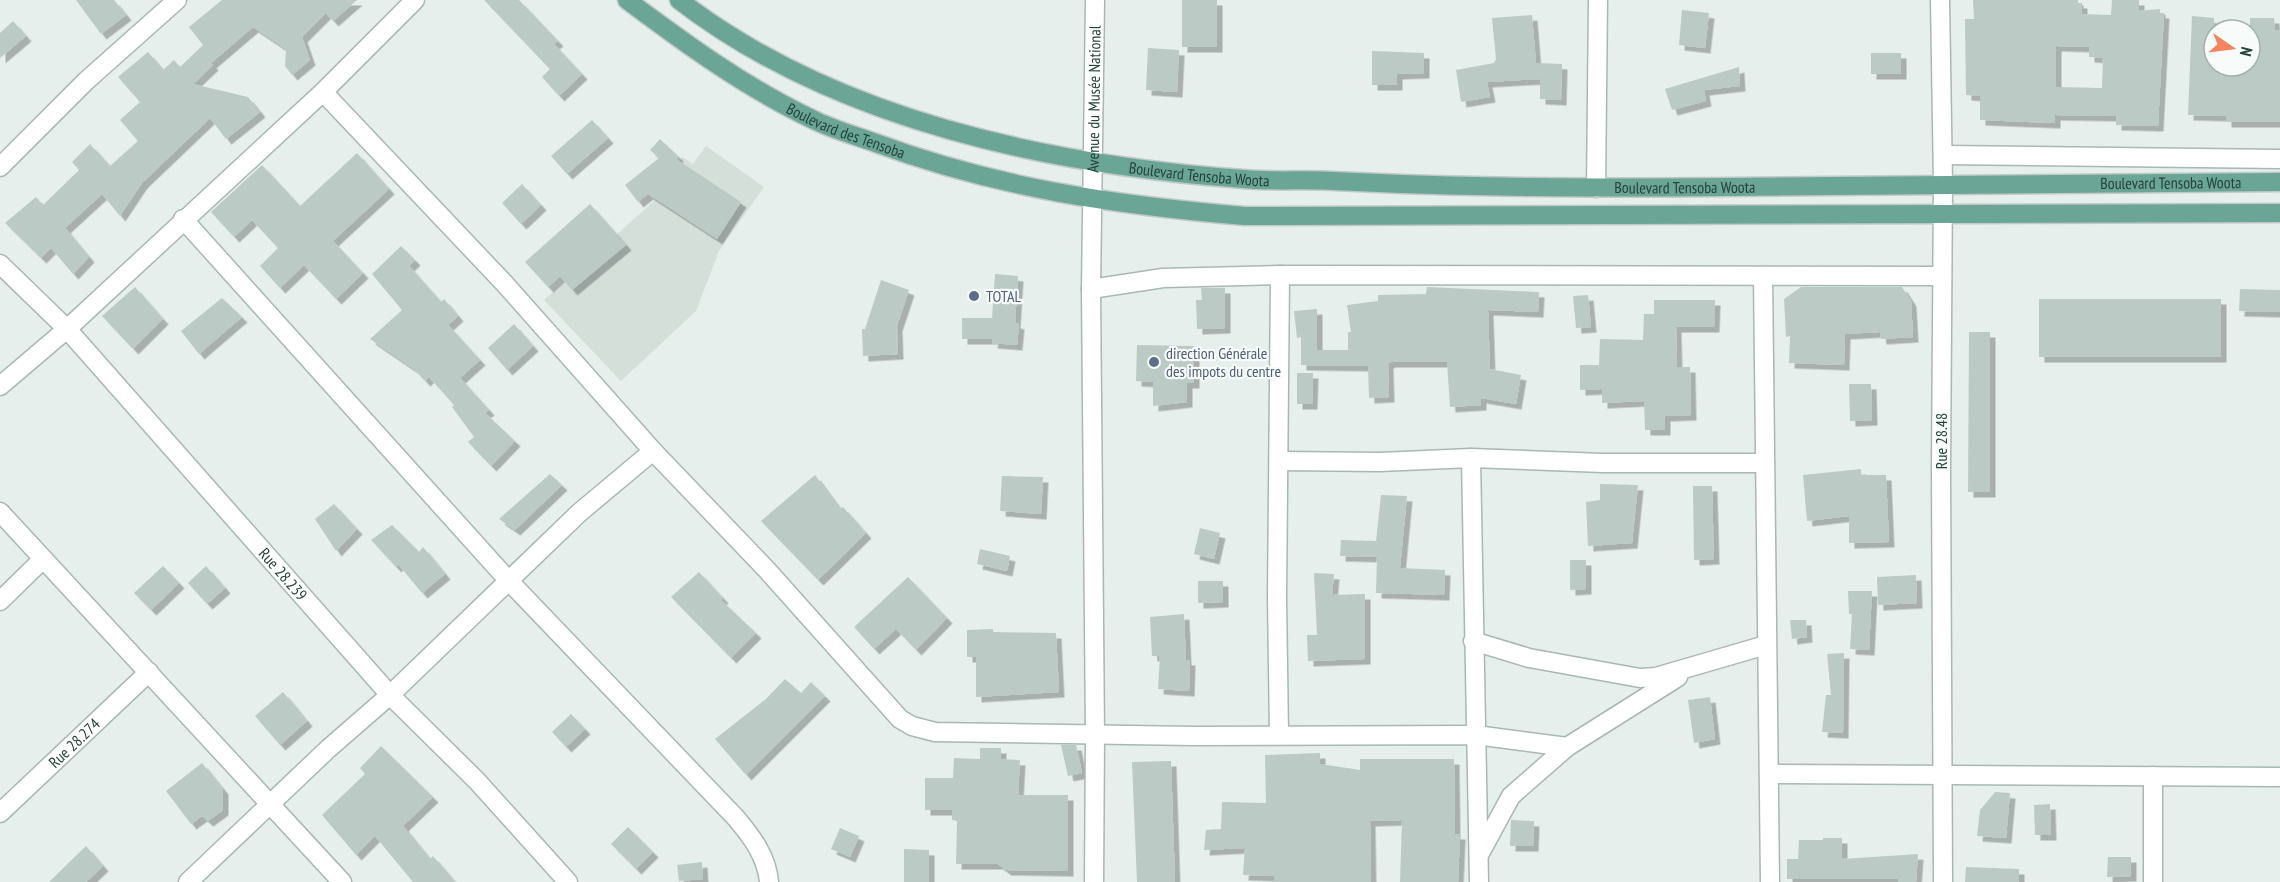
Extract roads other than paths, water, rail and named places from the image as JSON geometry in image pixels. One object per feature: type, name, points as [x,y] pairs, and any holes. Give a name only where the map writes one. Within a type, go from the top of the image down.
[{"type":"main road","name":"Boulevard des Tensoba","points":[[627,0],[685,44],[744,82],[814,120],[897,151],[1000,183],[1093,199]]},
{"type":"main road","name":"Boulevard des Tensoba","points":[[679,0],[700,16],[759,52],[830,90],[1007,146],[1093,162]]},
{"type":"main road","name":"Boulevard Tensoba Woota","points":[[1093,162],[1245,180],[1329,180],[1419,186],[1596,188],[2280,182]]},
{"type":"main road","name":"Boulevard Tensoba Woota","points":[[1093,199],[1137,207],[1245,216],[2280,213]]},
{"type":"street","points":[[0,167],[86,81],[177,0]]},
{"type":"street","points":[[0,386],[67,329],[183,219],[323,92],[415,0]]},
{"type":"street","name":"Avenue du Musée National","points":[[1094,882],[1091,289],[1095,0]]},
{"type":"street","points":[[1596,188],[1598,0]]},
{"type":"street","name":"Rue 28.48","points":[[1940,0],[1943,155],[1941,276],[1943,882]]},
{"type":"street","points":[[323,92],[504,283],[652,451],[767,570],[900,719],[912,726],[935,732],[1095,735],[1476,735],[1567,747]]},
{"type":"street","points":[[1943,155],[2280,159]]},
{"type":"street","points":[[183,219],[508,580],[736,818],[755,840],[768,872],[769,882]]},
{"type":"street","name":"Rue 28.239","points":[[0,264],[67,329],[390,695],[477,781],[568,882]]},
{"type":"street","points":[[1091,289],[1163,278],[1280,275],[1941,276]]},
{"type":"street","points":[[1279,734],[1277,598],[1280,275]]},
{"type":"street","points":[[1763,276],[1770,882]]},
{"type":"street","points":[[188,882],[270,807],[328,749],[390,695],[508,580],[652,451]]},
{"type":"street","points":[[1280,461],[1380,462],[1471,458],[1603,463],[1765,463]]},
{"type":"street","points":[[1471,458],[1479,882]]},
{"type":"street","points":[[0,512],[150,672],[270,807],[342,882]]},
{"type":"street","points":[[0,601],[43,559]]},
{"type":"street","points":[[1473,641],[1529,658],[1640,678],[1656,677],[1695,667],[1766,645]]},
{"type":"street","points":[[1478,857],[1511,796],[1567,747],[1695,667]]},
{"type":"street","name":"Rue 28.274","points":[[0,813],[150,672]]},
{"type":"street","points":[[1769,774],[2280,777]]},
{"type":"street","points":[[2153,776],[2153,882]]},
{"type":"place","name":"TOTAL","points":[[974,296]]},
{"type":"place","name":"direction Générale des impots du centre","points":[[1154,362]]}]
